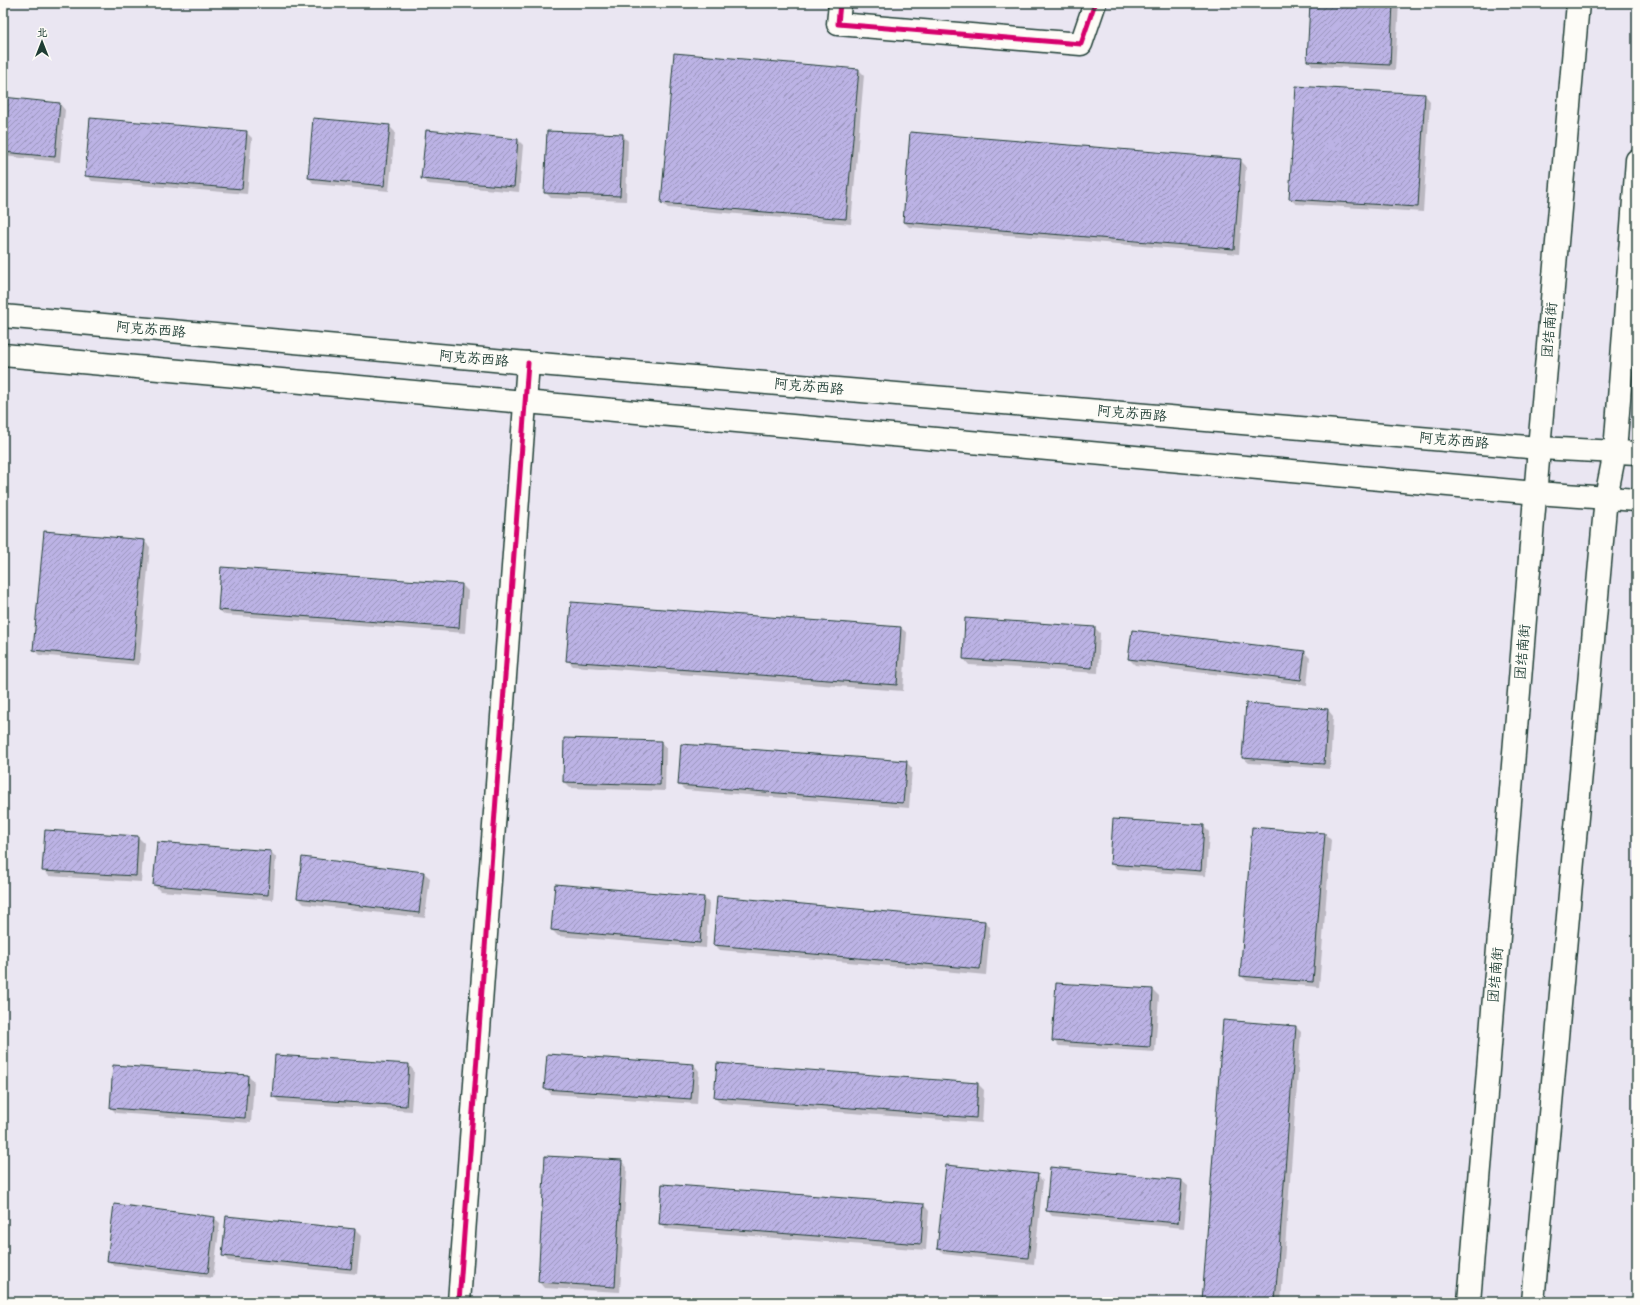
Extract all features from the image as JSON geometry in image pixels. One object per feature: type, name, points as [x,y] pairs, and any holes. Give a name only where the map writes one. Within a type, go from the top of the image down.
[{"type":"main road","points":[[840,3],[838,24],[1081,44],[1095,3]]},
{"type":"main road","name":"团结南街","points":[[1469,1302],[1539,448],[1578,3]]},
{"type":"main road","points":[[1533,1302],[1606,497],[1615,452],[1637,160]]},
{"type":"main road","name":"阿克苏西路","points":[[3,316],[528,363],[1539,448],[1637,453]]},
{"type":"main road","points":[[3,355],[1536,493],[1637,500]]},
{"type":"main road","points":[[459,1302],[528,363]]},
{"type":"building","points":[[1310,3],[1393,3],[1390,65],[1307,61]]},
{"type":"building","points":[[674,53],[859,69],[846,219],[661,203]]},
{"type":"building","points":[[1296,86],[1425,94],[1418,207],[1289,199]]},
{"type":"building","points":[[3,97],[60,103],[55,157],[3,152]]},
{"type":"building","points":[[90,118],[247,131],[242,189],[85,176]]},
{"type":"building","points":[[313,118],[390,125],[384,186],[308,178]]},
{"type":"building","points":[[426,130],[518,139],[514,187],[421,179]]},
{"type":"building","points":[[547,131],[623,134],[620,196],[544,193]]},
{"type":"building","points":[[910,132],[1241,159],[1234,249],[903,222]]},
{"type":"building","points":[[44,531],[145,540],[133,660],[33,650]]},
{"type":"building","points":[[221,567],[462,584],[459,628],[218,610]]},
{"type":"building","points":[[571,602],[901,627],[897,685],[566,661]]},
{"type":"building","points":[[965,618],[1095,627],[1092,668],[963,659]]},
{"type":"building","points":[[1132,630],[1305,651],[1301,680],[1128,659]]},
{"type":"building","points":[[1246,703],[1328,709],[1324,764],[1242,758]]},
{"type":"building","points":[[564,738],[661,741],[660,785],[563,782]]},
{"type":"building","points":[[681,744],[907,761],[903,803],[678,785]]},
{"type":"building","points":[[1113,819],[1204,825],[1201,871],[1110,864]]},
{"type":"building","points":[[1252,827],[1325,833],[1313,982],[1240,976]]},
{"type":"building","points":[[45,830],[138,836],[136,876],[42,871]]},
{"type":"building","points":[[157,842],[271,851],[268,895],[153,885]]},
{"type":"building","points":[[302,857],[424,872],[419,913],[297,898]]},
{"type":"building","points":[[555,884],[704,897],[700,943],[551,930]]},
{"type":"building","points":[[717,896],[985,921],[980,969],[713,945]]},
{"type":"building","points":[[1056,983],[1153,989],[1150,1047],[1052,1041]]},
{"type":"building","points":[[1223,1020],[1296,1026],[1275,1302],[1202,1302]]},
{"type":"building","points":[[547,1054],[694,1064],[691,1099],[544,1089]]},
{"type":"building","points":[[275,1055],[409,1064],[406,1106],[272,1097]]},
{"type":"building","points":[[717,1063],[978,1083],[976,1118],[714,1097]]},
{"type":"building","points":[[113,1065],[248,1075],[245,1118],[110,1108]]},
{"type":"building","points":[[545,1156],[622,1160],[615,1287],[538,1282]]},
{"type":"building","points":[[946,1165],[1038,1174],[1028,1258],[937,1249]]},
{"type":"building","points":[[1050,1167],[1182,1180],[1178,1223],[1046,1211]]},
{"type":"building","points":[[662,1184],[924,1204],[921,1244],[659,1224]]},
{"type":"building","points":[[114,1204],[215,1217],[208,1273],[107,1261]]},
{"type":"building","points":[[226,1216],[355,1229],[351,1269],[222,1256]]},
{"type":"cycle path","points":[[840,3],[838,24],[1081,44],[1095,3]]},
{"type":"cycle path","points":[[459,1302],[528,363]]}]
